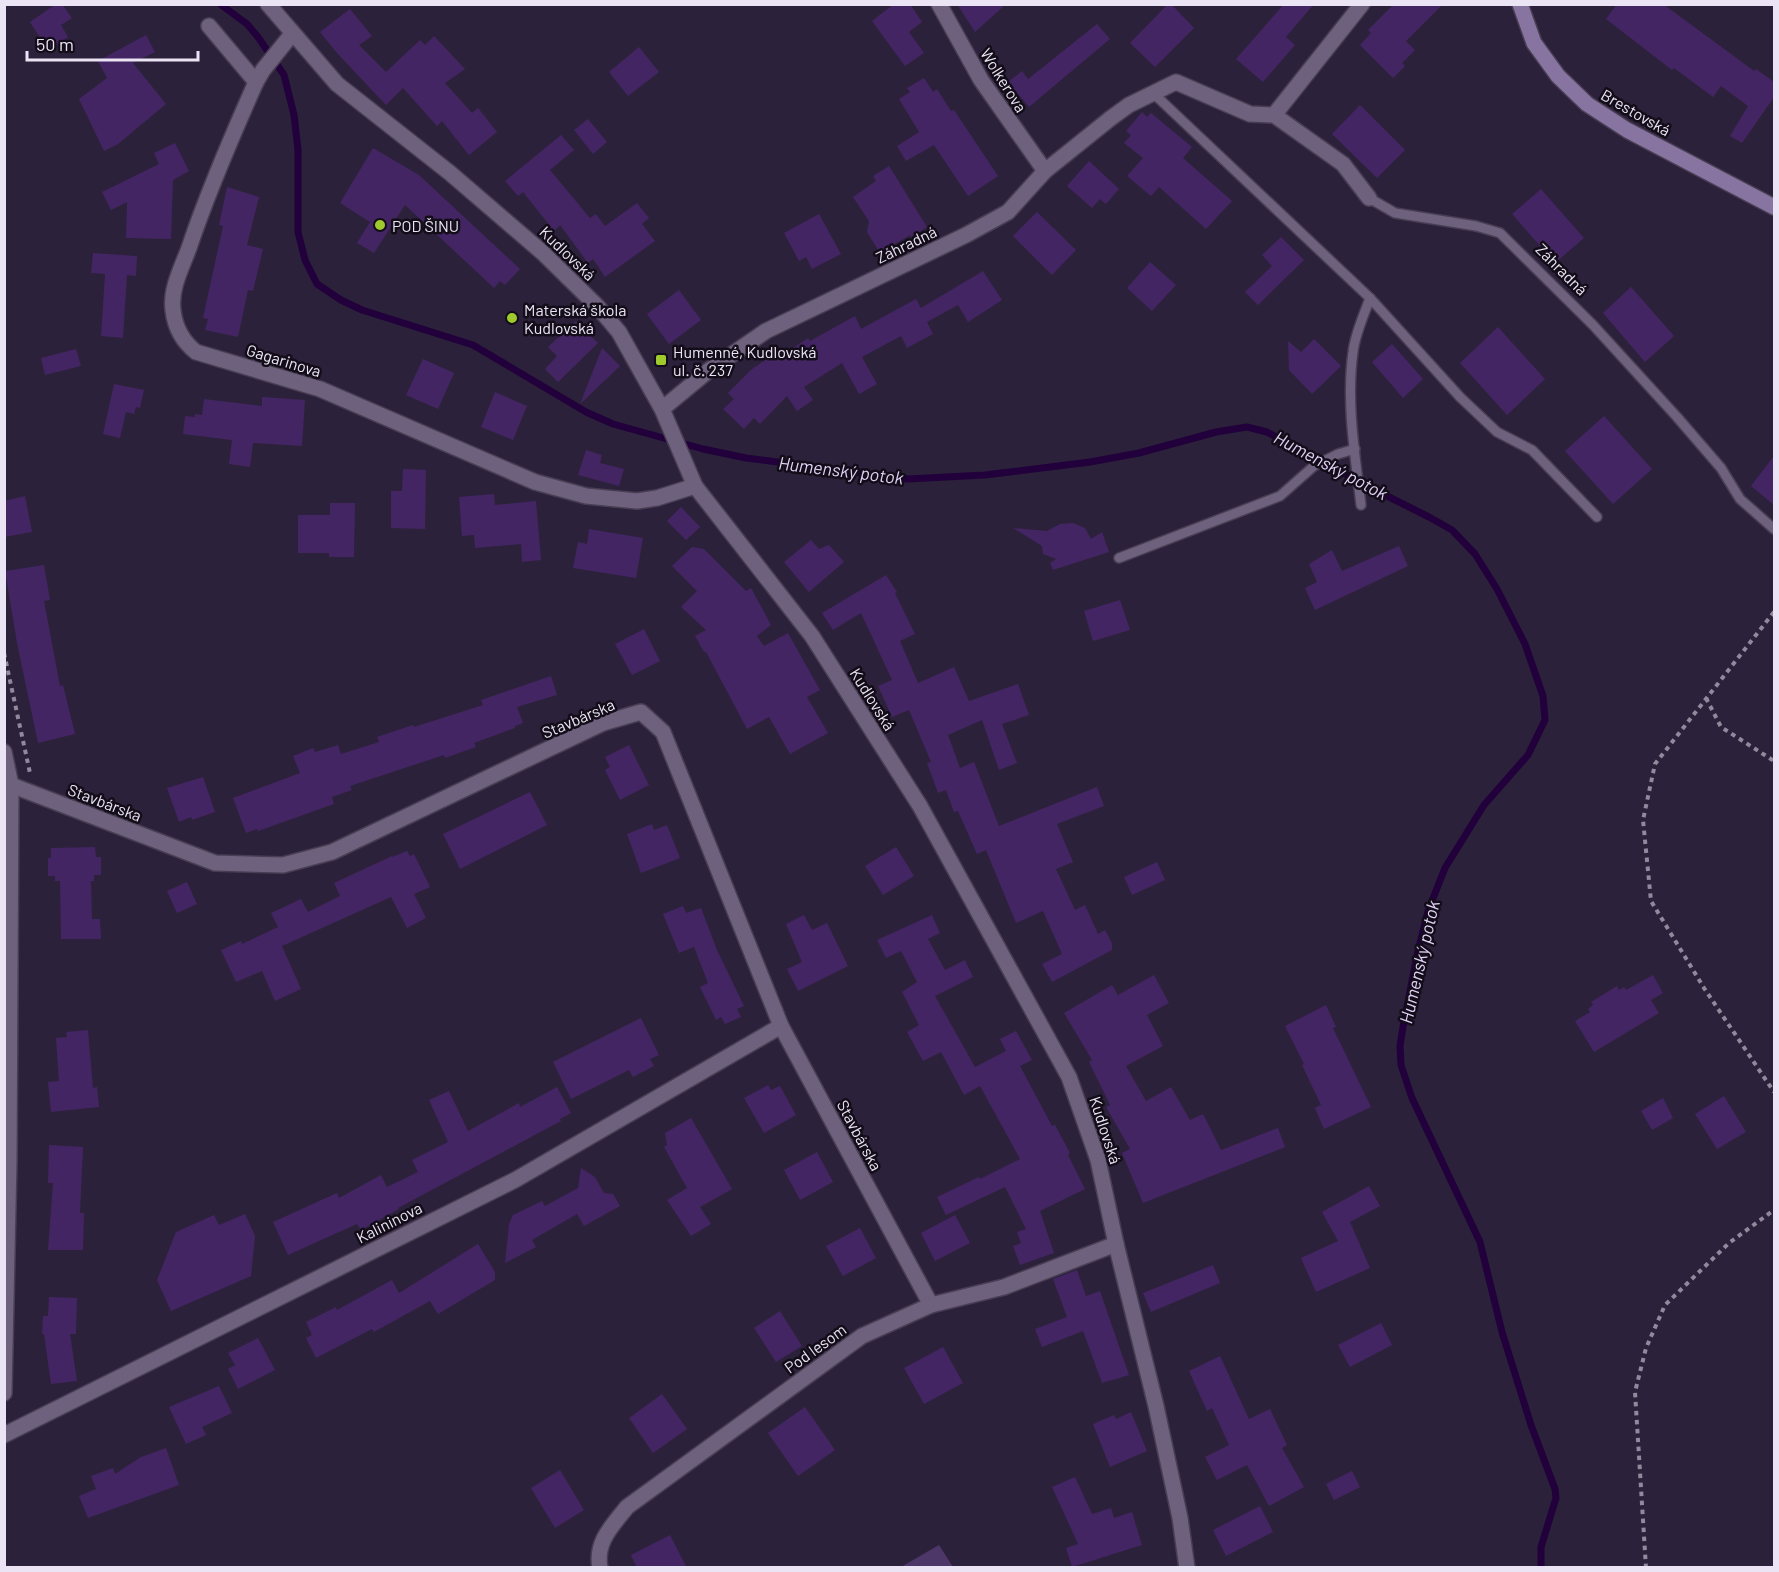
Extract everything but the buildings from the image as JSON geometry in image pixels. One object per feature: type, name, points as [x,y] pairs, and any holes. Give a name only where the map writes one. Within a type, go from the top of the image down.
[{"type":"street","name":"Kudlovská","points":[[268,4],[287,40],[337,84],[485,203],[543,253],[619,332],[662,409],[695,486],[812,636],[920,806],[1069,1077],[1098,1160],[1161,1428],[1180,1518],[1187,1568]]},
{"type":"street","name":"Wolkerova","points":[[939,4],[981,80],[1045,171]]},
{"type":"street","points":[[1274,115],[1362,4]]},
{"type":"street","name":"Brestovská","points":[[1520,4],[1534,43],[1558,76],[1587,104],[1627,130],[1774,207]]},
{"type":"street","points":[[209,26],[260,76]]},
{"type":"street","name":"Gagarinova","points":[[287,40],[260,76],[206,198],[176,283],[172,308],[177,330],[187,345],[196,352],[320,389],[535,482],[586,496],[637,501],[657,498],[695,486]]},
{"type":"street","name":"Záhradná","points":[[662,409],[708,371],[766,331],[966,235],[1008,212],[1045,171],[1129,105],[1176,82],[1250,114],[1274,115],[1343,164],[1369,198]]},
{"type":"street","name":"Stavbárska","points":[[11,785],[215,863],[283,865],[332,852],[603,723],[641,712],[663,732],[781,1026],[931,1305]]},
{"type":"street","points":[[4,752],[11,785],[4,1393]]},
{"type":"street","name":"Kalininova","points":[[4,1435],[515,1180],[781,1026]]},
{"type":"street","name":"Pod lesom","points":[[600,1568],[598,1557],[604,1534],[627,1508],[862,1336],[931,1305],[1004,1287],[1116,1244]]},
{"type":"lane","points":[[1153,93],[1370,298],[1460,397],[1497,432],[1532,450],[1597,517]]},
{"type":"lane","name":"Záhradná","points":[[1369,198],[1395,213],[1476,226],[1500,233],[1593,325],[1721,468],[1740,498],[1774,529]]},
{"type":"lane","points":[[1360,501],[1354,449],[1353,350],[1370,298]]},
{"type":"lane","points":[[1119,558],[1280,496],[1314,466],[1354,449]]},
{"type":"path","points":[[1774,612],[1655,764],[1643,820],[1651,901],[1704,988],[1774,1092]]},
{"type":"path","points":[[4,654],[30,774]]},
{"type":"path","points":[[1706,698],[1721,727],[1774,761]]},
{"type":"path","points":[[1646,1568],[1635,1392],[1646,1348],[1665,1305],[1729,1243],[1774,1210]]},
{"type":"shaded area","points":[[939,1545],[953,1567],[901,1567]]},
{"type":"waterway","name":"Humenský potok","points":[[220,4],[247,24],[284,75],[294,115],[298,150],[298,232],[305,260],[317,284],[341,300],[362,310],[473,345],[586,412],[613,424],[703,449],[746,458],[908,479],[985,475],[1090,462],[1139,453],[1216,432],[1247,427],[1267,432],[1429,517],[1452,530],[1475,554],[1497,589],[1525,644],[1543,696],[1545,720],[1528,755],[1484,805],[1445,868],[1428,911],[1418,951],[1400,1046],[1401,1065],[1412,1098],[1480,1242],[1502,1332],[1531,1425],[1555,1489],[1556,1498],[1541,1547],[1541,1568]]},
{"type":"place","name":"POD ŠINU","points":[[380,225]]},
{"type":"place","name":"Materská škola Kudlovská","points":[[512,318]]},
{"type":"place","name":"Humenné, Kudlovská ul. č. 237","points":[[661,360]]}]
